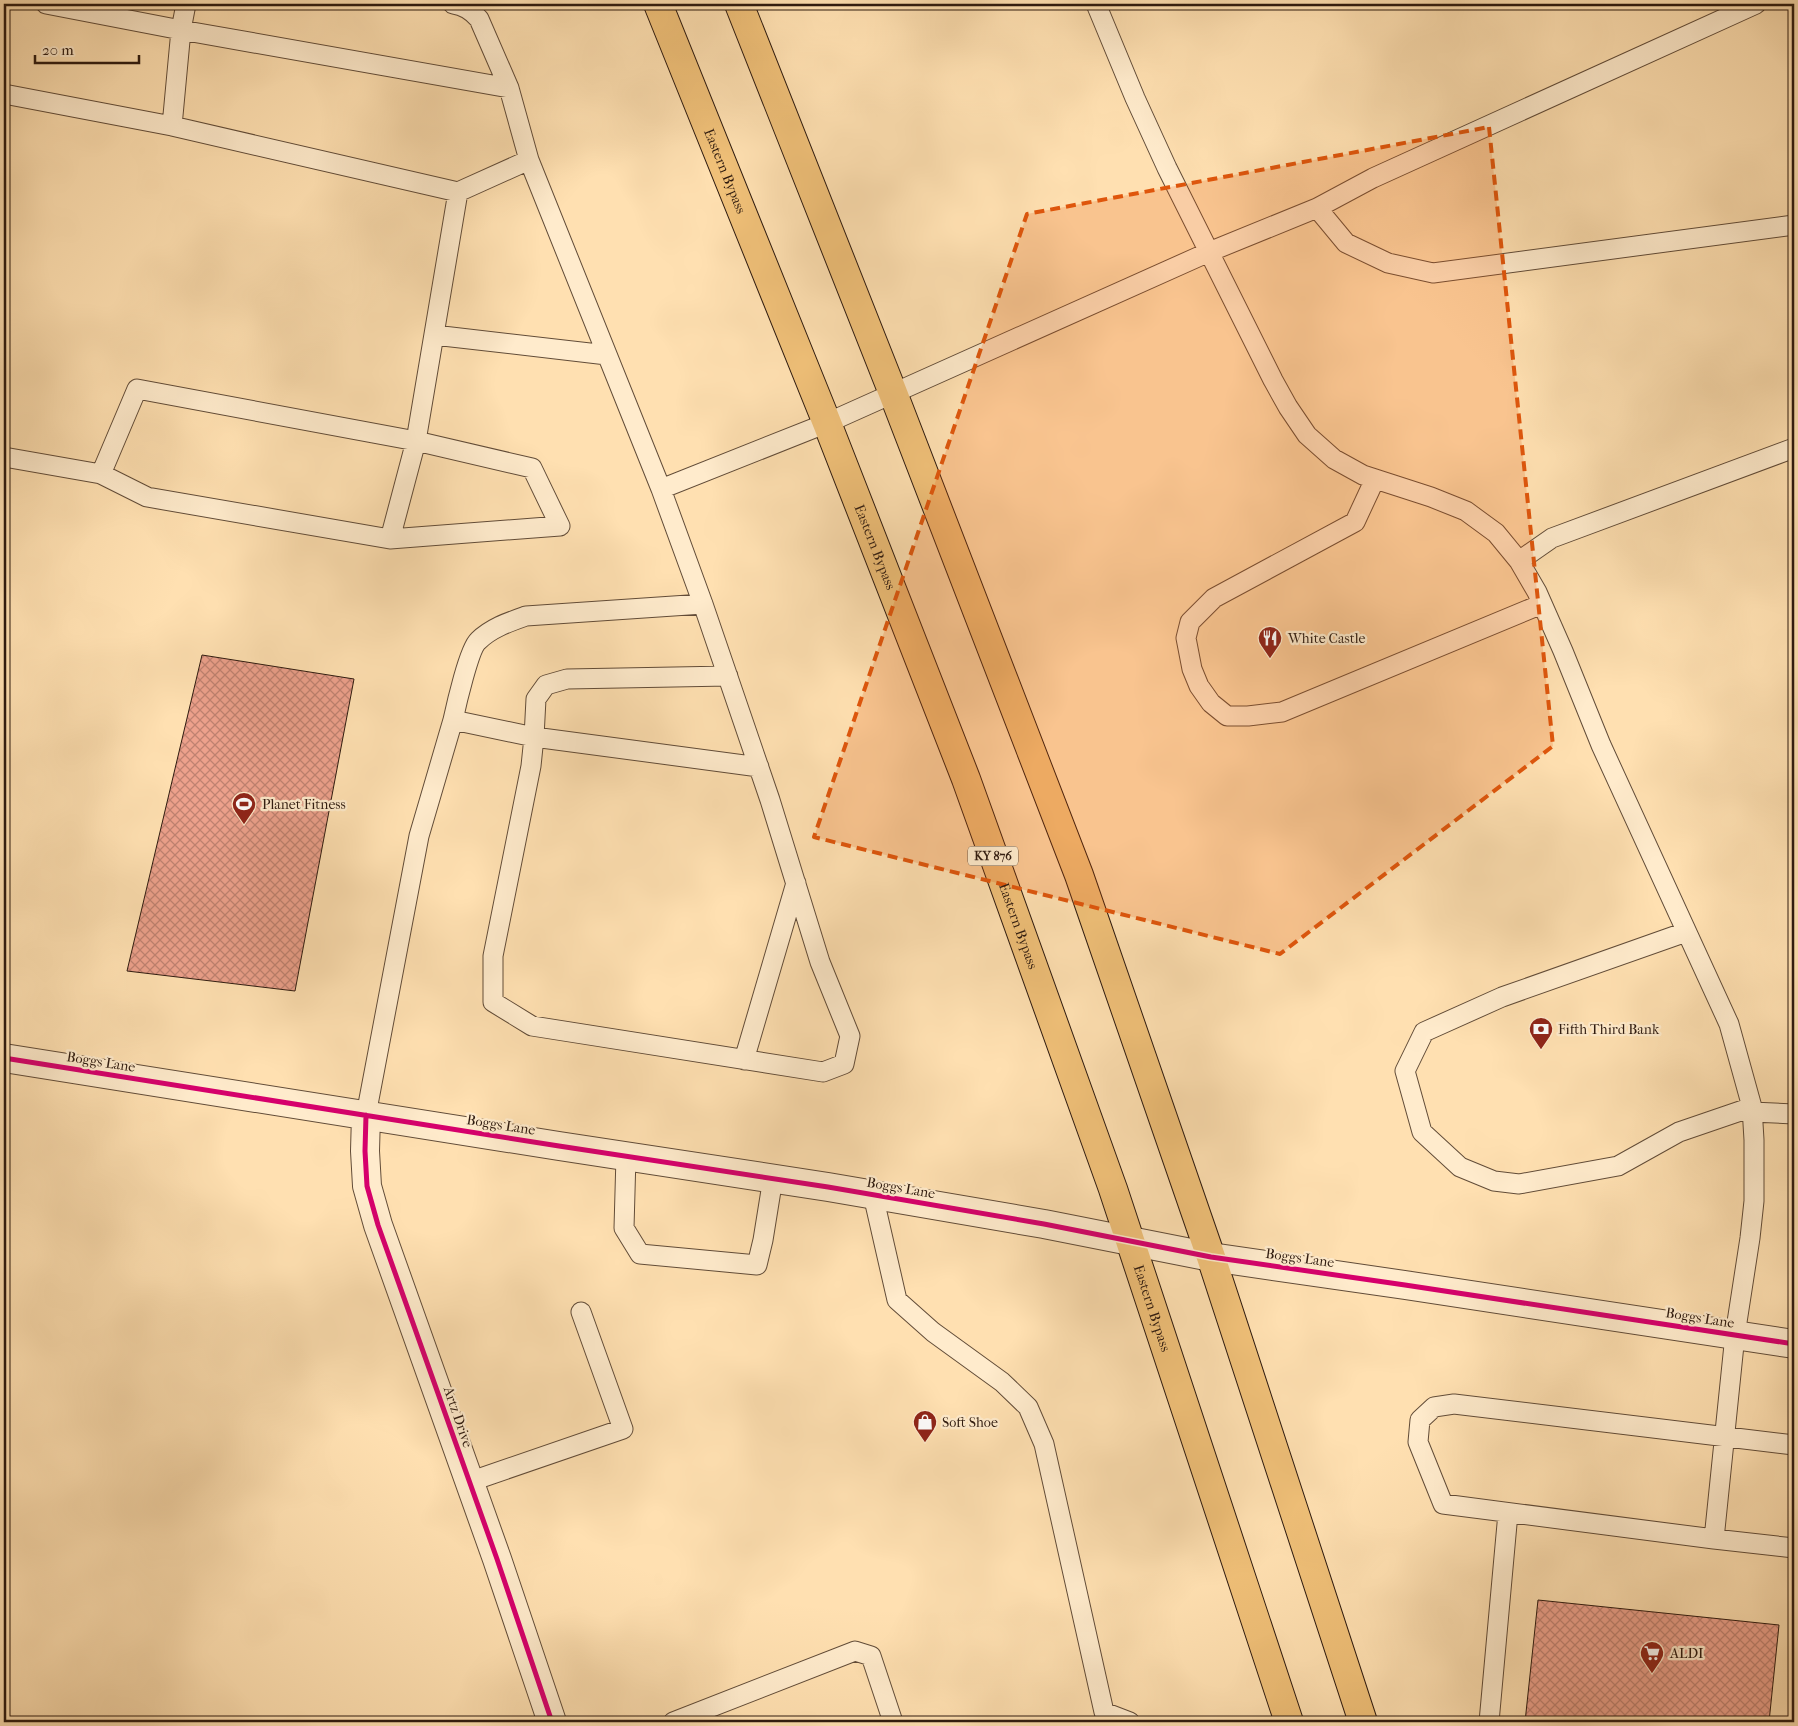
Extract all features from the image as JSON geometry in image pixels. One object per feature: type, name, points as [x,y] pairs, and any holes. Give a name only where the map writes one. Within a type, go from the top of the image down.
[{"type":"main road","name":"Eastern Bypass","points":[[658,4],[827,423],[966,779],[1113,1189],[1289,1722]]},
{"type":"main road","points":[[739,4],[893,393],[1079,875],[1211,1257],[1363,1722]]},
{"type":"street","name":"Boggs Lane","points":[[4,1058],[773,1178],[1044,1224],[1211,1257],[1794,1344]]},
{"type":"street","name":"Artz Drive","points":[[366,1115],[365,1151],[367,1186],[378,1225],[552,1722]]},
{"type":"lane","points":[[46,4],[509,88]]},
{"type":"lane","points":[[172,126],[181,30],[186,4]]},
{"type":"lane","points":[[453,4],[467,8],[479,19],[509,88],[529,160],[661,489],[704,604],[759,768],[820,962],[850,1036],[844,1064],[823,1072],[532,1026],[493,1002],[493,956],[531,766],[536,699],[546,685],[567,679],[728,676]]},
{"type":"lane","points":[[1096,4],[1135,98],[1209,252],[1273,380],[1307,435],[1334,459],[1363,475],[1431,497],[1466,511],[1496,533],[1519,561],[1542,604],[1601,745],[1729,1024],[1752,1109],[1754,1201],[1750,1238],[1734,1335],[1714,1539]]},
{"type":"lane","points":[[661,489],[827,423],[1209,252],[1317,208],[1373,178],[1756,4]]},
{"type":"lane","points":[[4,94],[172,126],[458,192],[529,160]]},
{"type":"lane","points":[[390,539],[416,440],[458,192]]},
{"type":"lane","points":[[1317,208],[1346,242],[1388,263],[1433,273],[1794,225]]},
{"type":"lane","points":[[434,335],[607,355]]},
{"type":"lane","points":[[4,458],[101,474],[147,497],[390,539],[560,526],[532,468],[416,440],[137,390],[101,474]]},
{"type":"lane","points":[[1519,561],[1552,538],[1794,448]]},
{"type":"lane","points":[[1375,479],[1355,522],[1214,598],[1190,622],[1186,638],[1192,670],[1199,686],[1211,703],[1228,716],[1282,712],[1542,604]]},
{"type":"lane","points":[[366,1115],[419,836],[453,720],[457,696],[476,642],[498,626],[526,616],[704,604]]},
{"type":"lane","points":[[453,720],[534,737],[759,768]]},
{"type":"lane","points":[[744,1060],[796,883]]},
{"type":"lane","points":[[1686,932],[1502,997],[1424,1032],[1405,1071],[1422,1132],[1460,1167],[1494,1181],[1519,1184],[1618,1166],[1679,1132],[1752,1109],[1794,1114]]},
{"type":"lane","points":[[626,1156],[624,1228],[640,1254],[757,1265],[773,1178]]},
{"type":"lane","points":[[873,1195],[897,1300],[933,1332],[1002,1382],[1028,1407],[1044,1444],[1104,1712],[1130,1722]]},
{"type":"lane","points":[[469,1482],[623,1429],[581,1312]]},
{"type":"lane","points":[[1794,1445],[1454,1404],[1434,1407],[1420,1420],[1418,1442],[1443,1504],[1794,1548]]},
{"type":"lane","points":[[1489,1722],[1508,1513]]},
{"type":"lane","points":[[673,1722],[855,1651],[872,1656],[893,1722]]},
{"type":"highlighted area","points":[[1489,127],[1553,746],[1280,954],[814,837],[1027,214]]},
{"type":"building","name":"Planet Fitness","points":[[202,655],[354,679],[295,991],[127,971]]},
{"type":"building","name":"ALDI","points":[[1538,1600],[1779,1625],[1769,1722],[1525,1722]]},
{"type":"cycle path","points":[[4,1058],[828,1187],[1044,1224],[1211,1257],[1794,1344]]},
{"type":"cycle path","points":[[366,1115],[365,1151],[367,1186],[378,1225],[497,1559],[552,1722]]},
{"type":"place","name":"White Castle","points":[[1270,659]]},
{"type":"place","name":"Planet Fitness","points":[[244,825]]},
{"type":"place","name":"Fifth Third Bank","points":[[1541,1050]]},
{"type":"place","name":"Soft Shoe","points":[[925,1443]]},
{"type":"place","name":"ALDI","points":[[1652,1674]]}]
